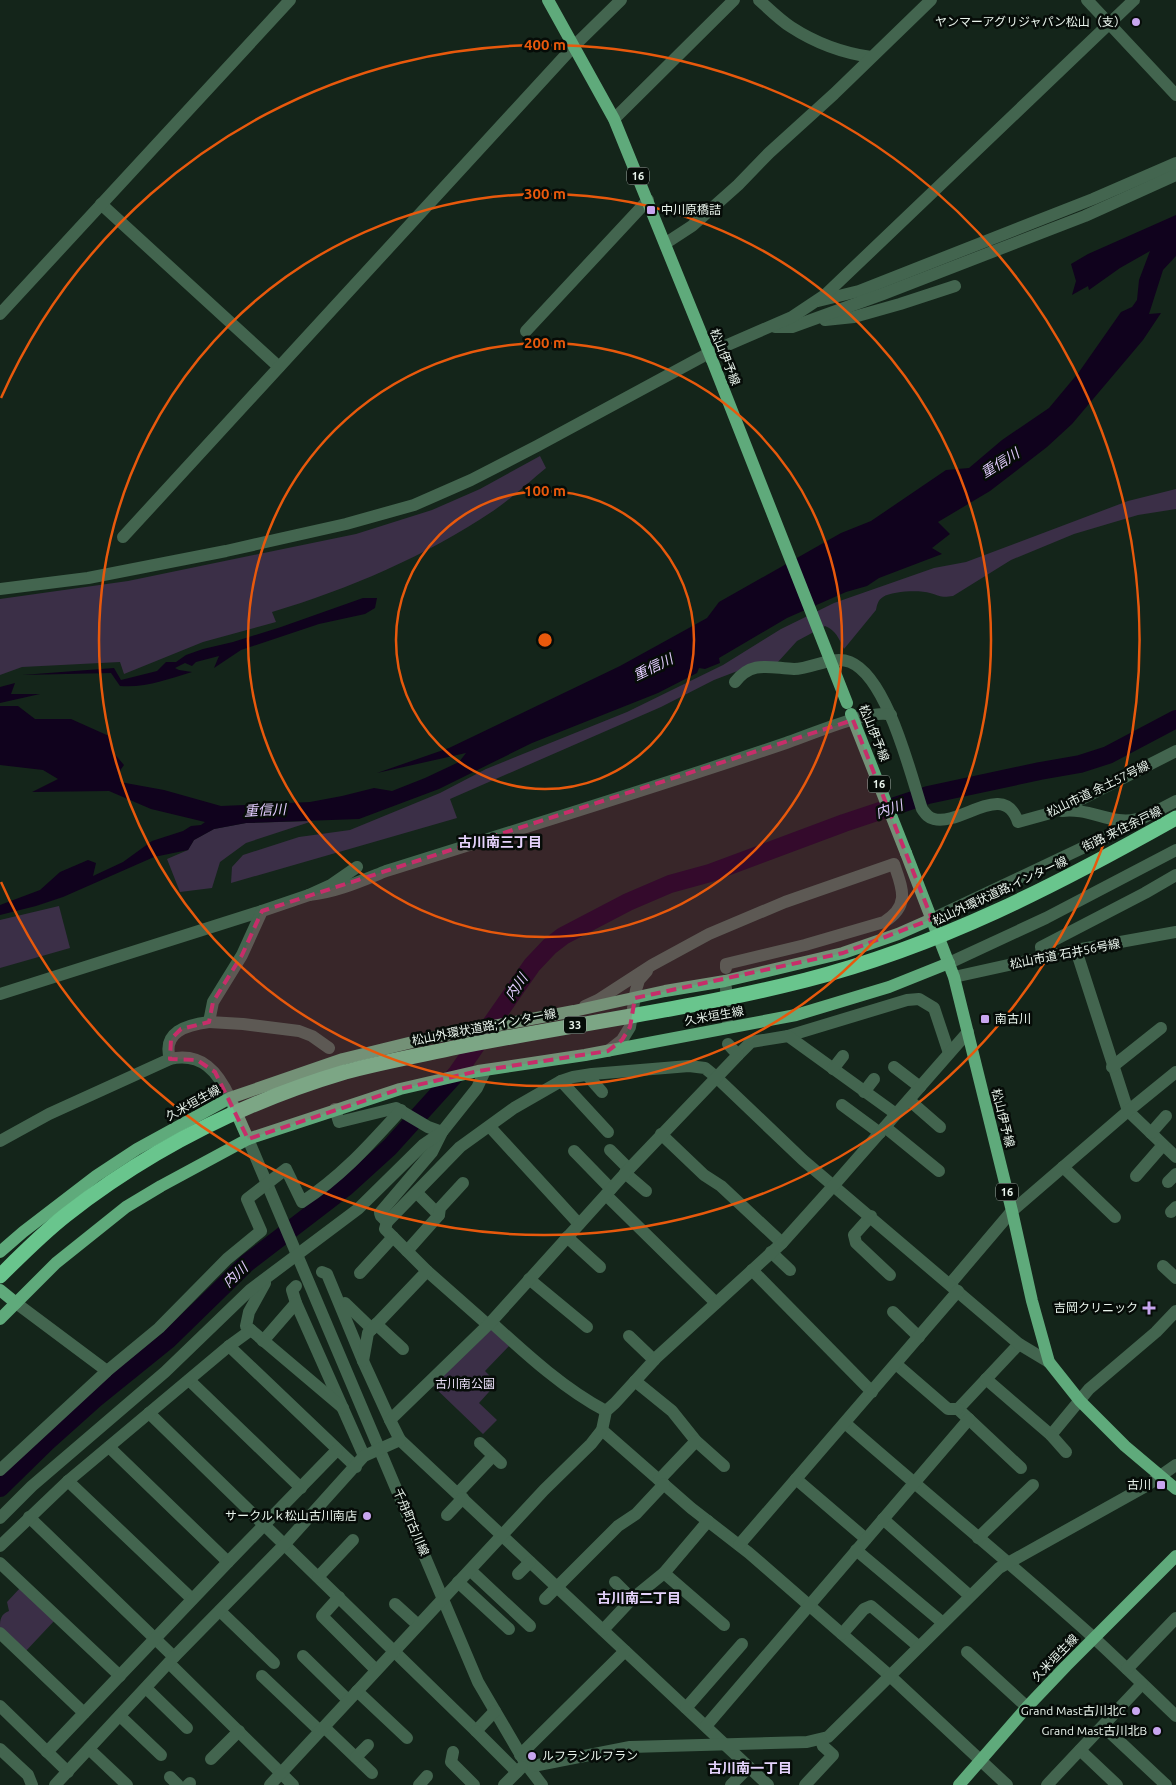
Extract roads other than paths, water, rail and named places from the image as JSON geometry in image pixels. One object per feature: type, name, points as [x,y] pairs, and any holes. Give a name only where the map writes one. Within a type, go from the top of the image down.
[{"type":"highway","name":"松山外環状道路;インター線","points":[[0,1276],[64,1217],[111,1182],[181,1139],[221,1119],[264,1101],[345,1072],[401,1058],[544,1030],[672,1009],[782,986],[871,961],[971,924],[1117,852],[1176,818]]},
{"type":"main road","name":"松山伊予線","points":[[548,0],[614,119],[666,243],[949,963],[968,1032],[1048,1362],[1080,1401],[1125,1446],[1176,1489]]},
{"type":"main road","points":[[574,1011],[665,990],[725,981],[843,953],[898,934],[932,919]]},
{"type":"main road","name":"久米垣生線","points":[[335,1109],[400,1090],[482,1071],[608,1051],[796,1015],[889,987],[949,963]]},
{"type":"main road","name":"久米垣生線","points":[[0,1252],[96,1176],[137,1149],[230,1098],[343,1060],[429,1038],[574,1011]]},
{"type":"main road","points":[[230,1098],[248,1139]]},
{"type":"main road","points":[[0,1319],[56,1263],[126,1207],[248,1139],[335,1109]]},
{"type":"main road","points":[[0,1290],[16,1303]]},
{"type":"main road","name":"久米垣生線","points":[[959,1785],[1027,1707],[1176,1556]]},
{"type":"street","points":[[0,314],[290,0]]},
{"type":"street","points":[[123,537],[574,46],[622,0]]},
{"type":"street","points":[[614,119],[734,0]]},
{"type":"street","points":[[759,0],[790,27],[806,36],[853,54],[871,57]]},
{"type":"street","points":[[666,243],[692,226],[738,185],[769,153],[931,0]]},
{"type":"street","points":[[1087,0],[1176,95]]},
{"type":"street","points":[[0,588],[88,578],[226,551],[346,524],[414,505],[471,480],[710,356],[792,317],[816,302],[1134,0]]},
{"type":"street","points":[[816,302],[859,291],[1093,199],[1176,163]]},
{"type":"street","points":[[770,327],[792,327],[818,318],[1085,216],[1176,175]]},
{"type":"street","points":[[526,331],[648,200]]},
{"type":"street","points":[[102,204],[278,367]]},
{"type":"street","points":[[818,318],[826,320],[854,317],[955,286]]},
{"type":"street","points":[[735,682],[741,675],[761,666],[795,669],[841,660],[850,662],[872,679],[891,715]]},
{"type":"street","points":[[0,994],[310,895],[336,890],[364,881],[386,871],[741,758],[841,723],[879,714],[891,715]]},
{"type":"street","name":"松山市道 余土57号線","points":[[891,715],[922,809],[934,819],[943,819],[993,804],[1002,804],[1014,811],[1018,822],[1047,814],[1076,802],[1176,751]]},
{"type":"street","name":"街路 来住余戸線","points":[[932,919],[1154,814],[1176,801]]},
{"type":"street","points":[[1047,814],[1070,810],[1132,821],[1154,814]]},
{"type":"street","points":[[949,963],[1046,918],[1176,850]]},
{"type":"street","points":[[574,1011],[598,1000],[652,965],[709,934],[785,902],[894,864],[903,890],[900,907],[894,916],[884,922],[804,945],[726,964],[726,968]]},
{"type":"street","points":[[310,895],[330,885],[357,867]]},
{"type":"street","points":[[1043,958],[1041,947],[1176,875]]},
{"type":"street","points":[[209,1022],[213,1002],[242,955],[262,911]]},
{"type":"street","name":"松山市道 石井56号線","points":[[954,977],[1076,950],[1176,932]]},
{"type":"street","points":[[1076,950],[1128,1111],[1176,1157]]},
{"type":"street","points":[[608,1051],[622,1040],[630,1027],[639,980],[652,965]]},
{"type":"street","points":[[726,988],[727,1019]]},
{"type":"street","points":[[390,1420],[489,1323],[661,1134],[751,1042],[788,1036],[908,1000],[919,999],[934,1008],[949,1053]]},
{"type":"street","points":[[170,1060],[167,1050],[170,1038],[181,1029],[209,1022],[299,1031],[312,1036],[329,1048]]},
{"type":"street","points":[[1112,1066],[1161,1028]]},
{"type":"street","points":[[270,1785],[458,1582],[591,1444],[602,1430],[606,1411],[615,1404],[654,1360],[782,1243],[968,1032]]},
{"type":"street","points":[[788,1036],[896,1114]]},
{"type":"street","points":[[728,1044],[738,1055]]},
{"type":"street","points":[[833,1069],[843,1056]]},
{"type":"street","points":[[0,1142],[49,1114],[178,1058],[197,1060],[207,1065],[223,1083],[230,1098]]},
{"type":"street","points":[[385,1220],[417,1193],[460,1147],[514,1108],[560,1082],[573,1077],[587,1075],[689,1066],[704,1068],[716,1077],[803,1160],[1019,1344],[1048,1362]]},
{"type":"street","points":[[894,1067],[920,1087]]},
{"type":"street","points":[[482,1071],[477,1088],[442,1132],[432,1152],[380,1213],[385,1220],[385,1229],[427,1271],[524,1352],[558,1379],[606,1411]]},
{"type":"street","points":[[739,1545],[919,1337],[1012,1211],[1176,1072]]},
{"type":"street","points":[[587,1075],[602,1092]]},
{"type":"street","points":[[864,1092],[874,1079]]},
{"type":"street","points":[[560,1082],[608,1132]]},
{"type":"street","points":[[909,1100],[940,1128]]},
{"type":"street","points":[[842,1105],[882,1130],[939,1171]]},
{"type":"street","points":[[335,1109],[339,1122],[396,1108],[428,1127],[442,1132]]},
{"type":"street","points":[[0,1470],[107,1371],[160,1328],[227,1259],[261,1231],[247,1199],[269,1188],[286,1169],[302,1202],[351,1165],[402,1111]]},
{"type":"street","points":[[1151,1133],[1166,1116]]},
{"type":"street","points":[[490,1126],[579,1224]]},
{"type":"street","points":[[0,1518],[32,1486],[127,1406],[146,1387],[166,1372],[250,1290],[297,1252],[358,1209],[423,1145],[442,1132]]},
{"type":"street","points":[[661,1134],[704,1175],[721,1186],[782,1243]]},
{"type":"street","points":[[248,1139],[269,1188]]},
{"type":"street","points":[[1136,1176],[1163,1145]]},
{"type":"street","points":[[610,1150],[646,1191]]},
{"type":"street","points":[[574,1151],[608,1192],[716,1303]]},
{"type":"street","points":[[1062,1168],[1115,1218]]},
{"type":"street","points":[[407,1251],[439,1215],[440,1208],[464,1183]]},
{"type":"street","name":"千舟町古川線","points":[[269,1188],[478,1682],[523,1765],[542,1785]]},
{"type":"street","points":[[417,1193],[439,1215]]},
{"type":"street","points":[[871,1216],[854,1235],[856,1243],[890,1275]]},
{"type":"street","points":[[360,1273],[393,1237]]},
{"type":"street","points":[[568,1237],[600,1267]]},
{"type":"street","points":[[771,1252],[790,1270]]},
{"type":"street","points":[[1163,1266],[1176,1278]]},
{"type":"street","points":[[752,1270],[872,1392]]},
{"type":"street","points":[[274,1271],[260,1290],[246,1326],[343,1408]]},
{"type":"street","points":[[363,1361],[368,1334],[427,1271]]},
{"type":"street","points":[[322,1272],[327,1274],[363,1361],[400,1440],[768,1785]]},
{"type":"street","points":[[530,1279],[587,1327]]},
{"type":"street","points":[[296,1286],[292,1290],[296,1303],[364,1456]]},
{"type":"street","points":[[16,1303],[107,1371]]},
{"type":"street","points":[[263,1341],[296,1303]]},
{"type":"street","points":[[345,1303],[403,1350]]},
{"type":"street","points":[[1051,1435],[1089,1389],[1156,1332],[1176,1311]]},
{"type":"street","points":[[892,1312],[919,1337]]},
{"type":"street","points":[[0,1546],[68,1480],[229,1346],[251,1330]]},
{"type":"street","points":[[629,1336],[654,1360]]},
{"type":"street","points":[[958,1409],[1019,1344]]},
{"type":"street","points":[[229,1346],[356,1467]]},
{"type":"street","points":[[896,1364],[948,1408],[958,1409],[1021,1468]]},
{"type":"street","points":[[986,1379],[1051,1435],[1066,1452]]},
{"type":"street","points":[[189,1380],[301,1488]]},
{"type":"street","points":[[635,1381],[672,1412],[696,1441],[724,1466]]},
{"type":"street","points":[[149,1413],[476,1731],[523,1765],[630,1746],[726,1745],[821,1740],[828,1738],[918,1646],[1007,1562],[1146,1486],[1176,1465]]},
{"type":"street","points":[[706,1726],[969,1419]]},
{"type":"street","points":[[845,1423],[913,1484],[1007,1562],[1094,1638],[1176,1716]]},
{"type":"street","points":[[602,1430],[889,1675],[1007,1785]]},
{"type":"street","points":[[0,1706],[47,1752],[64,1780],[89,1749],[284,1545],[364,1456],[400,1440]]},
{"type":"street","points":[[545,1599],[618,1526],[636,1514],[696,1441]]},
{"type":"street","points":[[447,1515],[461,1496],[497,1459],[480,1444]]},
{"type":"street","points":[[109,1447],[228,1562]]},
{"type":"street","points":[[47,1752],[337,1450]]},
{"type":"street","points":[[796,1479],[866,1539]]},
{"type":"street","points":[[68,1480],[192,1600]]},
{"type":"street","points":[[978,1538],[1033,1485]]},
{"type":"street","points":[[29,1517],[155,1639],[238,1731],[293,1785]]},
{"type":"street","points":[[883,1519],[970,1596]]},
{"type":"street","points":[[603,1630],[632,1599],[664,1573],[708,1521]]},
{"type":"street","points":[[318,1577],[346,1543]]},
{"type":"street","points":[[856,1550],[942,1623]]},
{"type":"street","points":[[518,1574],[530,1562]]},
{"type":"street","points":[[0,1563],[120,1676]]},
{"type":"street","points":[[470,1570],[530,1626]]},
{"type":"street","points":[[664,1573],[705,1615],[724,1626]]},
{"type":"street","points":[[458,1582],[509,1629]]},
{"type":"street","points":[[615,1582],[632,1599]]},
{"type":"street","points":[[339,1597],[322,1616],[376,1670]]},
{"type":"street","points":[[395,1604],[418,1625]]},
{"type":"street","points":[[842,1634],[864,1608],[871,1606],[918,1646]]},
{"type":"street","points":[[220,1611],[274,1663]]},
{"type":"street","points":[[1126,1669],[1176,1618]]},
{"type":"street","points":[[0,1634],[84,1713]]},
{"type":"street","points":[[686,1708],[742,1644]]},
{"type":"street","points":[[504,1785],[625,1651]]},
{"type":"street","points":[[967,1652],[1027,1707]]},
{"type":"street","points":[[303,1656],[407,1738]]},
{"type":"street","points":[[262,1676],[372,1773]]},
{"type":"street","points":[[1054,1783],[1080,1750],[1142,1684]]},
{"type":"street","points":[[146,1688],[187,1728]]},
{"type":"street","points":[[476,1731],[495,1711]]},
{"type":"street","points":[[120,1716],[161,1755]]},
{"type":"street","points":[[1102,1726],[1166,1785]]},
{"type":"street","points":[[211,1760],[238,1731]]},
{"type":"street","points":[[804,1785],[833,1755],[823,1746],[821,1740]]},
{"type":"street","points":[[356,1757],[368,1745]]},
{"type":"street","points":[[0,1749],[28,1775],[32,1785]]},
{"type":"street","points":[[89,1749],[127,1785]]},
{"type":"street","points":[[1080,1750],[1117,1785]]},
{"type":"street","points":[[453,1752],[451,1762],[474,1785]]},
{"type":"street","points":[[731,1785],[749,1767]]},
{"type":"street","points":[[1170,1785],[1176,1778]]},
{"type":"water","name":"重信川","points":[[1176,215],[1176,256],[1163,270],[1149,314],[1161,313],[1143,340],[1072,424],[1047,447],[990,491],[938,522],[950,534],[932,548],[942,554],[879,578],[867,586],[846,592],[787,618],[719,658],[720,663],[705,669],[699,668],[697,673],[658,693],[532,743],[439,789],[359,819],[246,823],[214,829],[194,840],[188,850],[154,857],[63,897],[0,915],[0,905],[40,890],[60,872],[88,860],[96,863],[93,876],[123,862],[152,841],[205,822],[151,809],[109,791],[32,792],[58,779],[43,770],[0,765],[0,706],[18,706],[35,719],[71,719],[109,736],[112,751],[124,765],[119,772],[120,782],[164,790],[221,806],[310,802],[374,788],[392,791],[425,778],[459,762],[466,753],[377,773],[449,748],[620,666],[707,618],[719,602],[841,533],[871,521],[946,470],[969,468],[1002,440],[1049,408],[1079,372],[1121,312],[1132,307],[1137,300],[1139,280],[1150,251],[1120,268],[1089,290],[1088,286],[1072,295],[1076,281],[1071,264],[1088,254]]},
{"type":"water","points":[[363,598],[377,598],[375,608],[365,614],[319,624],[241,650],[214,668],[219,656],[196,662],[192,666],[185,663],[175,668],[192,672],[157,682],[139,686],[120,686],[111,673],[22,675],[114,668],[121,680],[157,671],[166,662],[176,662],[186,655],[203,649],[281,627]]},
{"type":"water","points":[[15,683],[11,694],[40,694],[0,703],[0,687]]},
{"type":"waterway","name":"内川","points":[[0,1488],[95,1399],[168,1340],[247,1263],[346,1187],[390,1147],[457,1073],[532,965],[550,946],[563,936],[628,902],[670,884],[710,873],[844,823],[928,795],[1080,764],[1108,755],[1176,719]]},
{"type":"place","name":"ヤンマーアグリジャパン松山（支）","points":[[1136,22]]},
{"type":"place","name":"中川原橋詰","points":[[651,210]]},
{"type":"place","name":"南古川","points":[[985,1019]]},
{"type":"place","name":"吉岡クリニック","points":[[1149,1308]]},
{"type":"place","name":"古川","points":[[1161,1485]]},
{"type":"place","name":"サークルｋ松山古川南店","points":[[367,1516]]},
{"type":"place","name":"Grand Mast古川北C","points":[[1136,1711]]},
{"type":"place","name":"Grand Mast古川北B","points":[[1157,1731]]},
{"type":"place","name":"ルフランルフラン","points":[[532,1756]]},
{"type":"district","name":"古川南三丁目","points":[[500,842]]},
{"type":"district","name":"古川南二丁目","points":[[639,1598]]},
{"type":"district","name":"古川南一丁目","points":[[750,1768]]},
{"type":"park label","name":"古川南公園","points":[[465,1384]]}]
